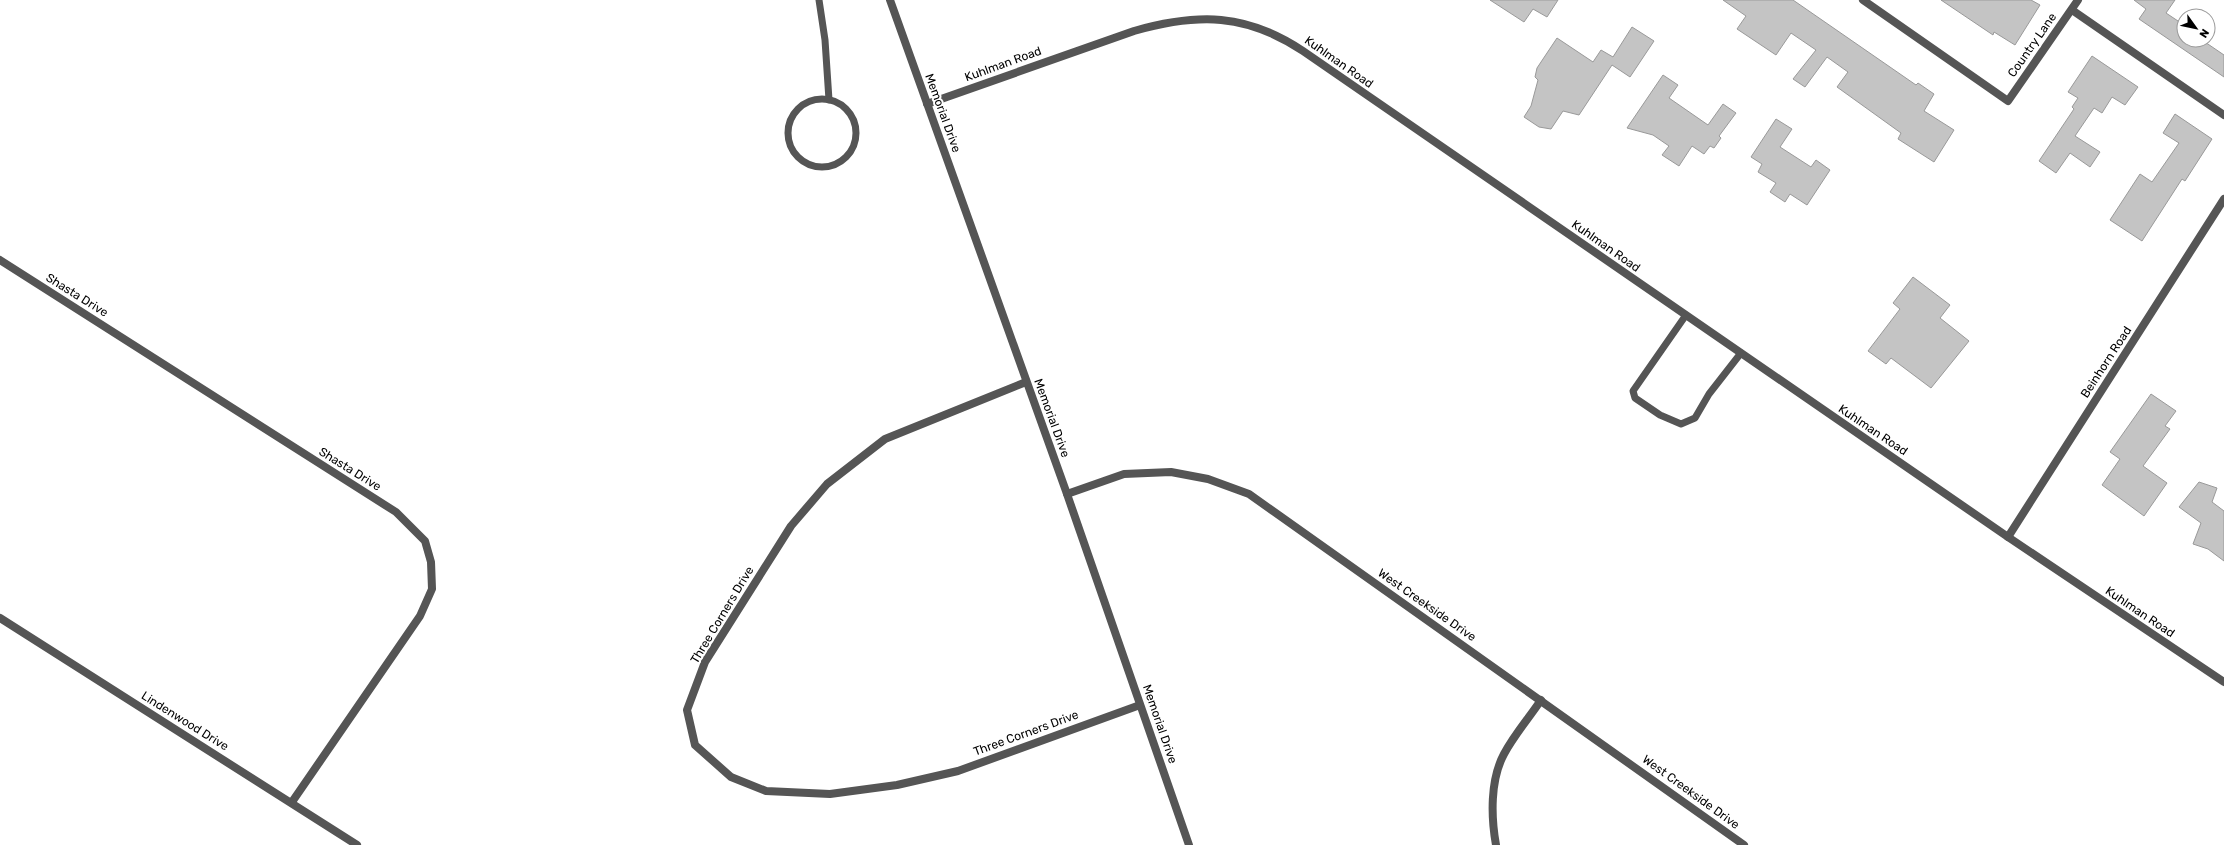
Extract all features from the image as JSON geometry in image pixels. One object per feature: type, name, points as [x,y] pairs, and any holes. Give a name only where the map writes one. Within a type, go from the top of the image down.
[{"type":"street","name":"Memorial Drive","points":[[890,0],[1067,494],[1190,845]]},
{"type":"street","name":"Country Lane","points":[[1863,0],[2008,101],[2072,10],[2224,115]]},
{"type":"street","points":[[2072,10],[2078,0]]},
{"type":"street","name":"Kuhlman Road","points":[[927,104],[1134,31],[1167,22],[1214,18],[1237,22],[1291,43],[2008,538],[2224,682]]},
{"type":"street","name":"Beinhorn Road","points":[[2008,538],[2224,199]]},
{"type":"street","name":"Shasta Drive","points":[[0,260],[396,512],[425,541],[431,562],[432,589],[420,616],[292,802]]},
{"type":"street","name":"Three Corners Drive","points":[[1026,382],[885,439],[827,484],[791,526],[705,662],[687,710],[695,745],[731,777],[766,791],[830,794],[897,785],[958,770],[1140,705]]},
{"type":"street","name":"West Creekside Drive","points":[[1067,494],[1124,474],[1171,472],[1208,479],[1249,494],[1744,845]]},
{"type":"street","name":"Lindenwood Drive","points":[[0,618],[292,802],[357,845]]},
{"type":"street","points":[[1496,845],[1493,827],[1492,793],[1503,755],[1541,700]]},
{"type":"lane","points":[[819,0],[825,40],[830,100]]},
{"type":"lane","points":[[818,100],[830,100],[849,112],[854,123],[856,134],[851,150],[839,163],[828,167],[816,167],[806,164],[797,157],[788,138],[789,127],[792,117],[803,106],[818,100]]},
{"type":"lane","points":[[1686,315],[1633,391],[1635,398],[1660,415],[1681,424],[1695,418],[1709,394],[1741,353]]},
{"type":"building","points":[[1490,0],[1558,0],[1547,17],[1533,9],[1524,22]]},
{"type":"building","points":[[1723,0],[1793,0],[1916,85],[1918,83],[1934,94],[1924,111],[1954,130],[1934,162],[1898,139],[1901,133],[1837,87],[1848,72],[1827,57],[1805,87],[1793,79],[1816,50],[1791,33],[1776,55],[1737,29],[1746,16]]},
{"type":"building","points":[[1941,0],[2031,0],[2040,5],[2015,45],[1994,32],[1993,35]]},
{"type":"building","points":[[2134,0],[2175,0],[2166,13],[2176,20],[2176,44],[2139,19],[2146,9]]},
{"type":"building","points":[[1632,27],[1654,41],[1630,77],[1612,65],[1579,115],[1563,111],[1551,129],[1539,127],[1524,117],[1531,106],[1538,80],[1535,77],[1537,68],[1557,38],[1593,62],[1601,50],[1613,57]]},
{"type":"building","points":[[2182,48],[2214,48],[2224,55],[2224,77]]},
{"type":"building","points":[[2092,56],[2138,87],[2125,105],[2112,97],[2102,113],[2094,108],[2075,136],[2100,152],[2090,167],[2070,153],[2056,173],[2039,161],[2074,109],[2072,107],[2078,98],[2068,92]]},
{"type":"building","points":[[1663,75],[1678,85],[1669,98],[1708,125],[1723,104],[1736,113],[1719,136],[1721,138],[1714,148],[1710,146],[1704,154],[1692,146],[1679,166],[1662,155],[1669,146],[1653,135],[1627,128]]},
{"type":"building","points":[[2175,114],[2212,139],[2185,181],[2182,179],[2142,241],[2110,220],[2140,174],[2152,182],[2179,143],[2163,133]]},
{"type":"building","points":[[1776,119],[1792,129],[1780,147],[1811,167],[1816,160],[1830,170],[1807,205],[1790,194],[1785,202],[1770,192],[1776,183],[1758,172],[1762,164],[1751,157]]},
{"type":"building","points":[[1913,277],[1950,305],[1940,318],[1969,341],[1931,388],[1891,358],[1886,364],[1868,351],[1900,309],[1893,303]]},
{"type":"building","points":[[2151,394],[2176,411],[2165,426],[2170,429],[2143,466],[2167,483],[2144,516],[2102,485],[2120,459],[2110,452]]},
{"type":"building","points":[[2199,482],[2217,488],[2212,502],[2224,511],[2224,561],[2208,549],[2193,544],[2201,523],[2179,507]]}]
